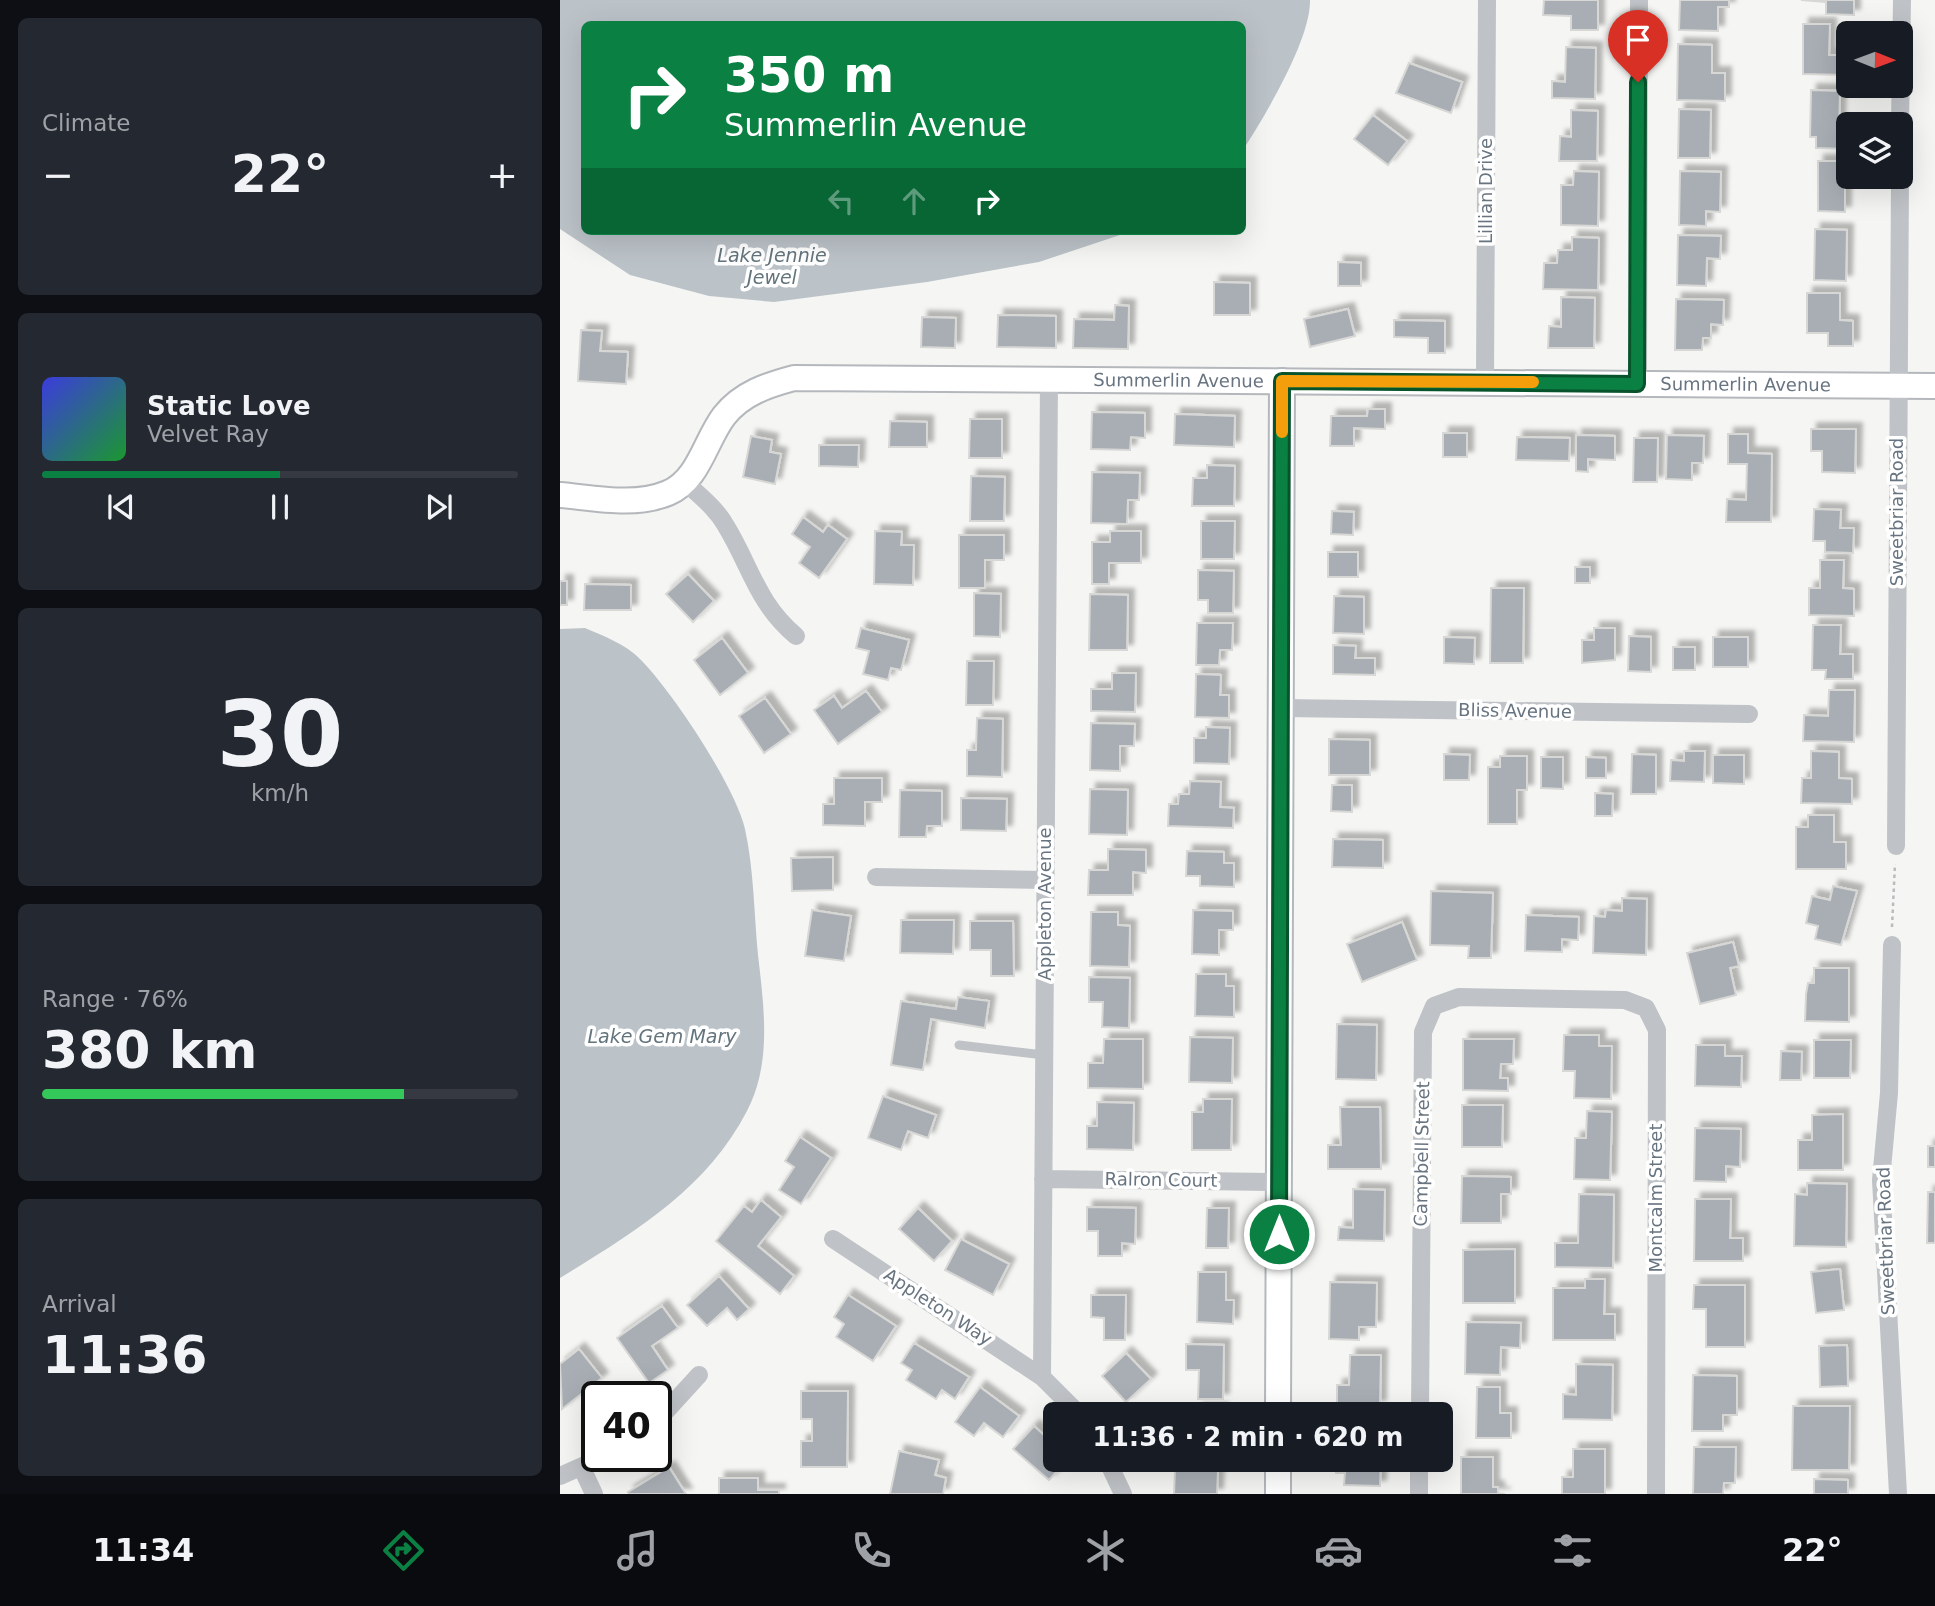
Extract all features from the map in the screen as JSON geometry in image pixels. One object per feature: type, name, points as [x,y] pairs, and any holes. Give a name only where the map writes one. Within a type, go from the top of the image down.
[{"type":"street","name":"Lillian Drive","points":[[1485,382],[1486,0]]},
{"type":"street","points":[[1637,384],[1639,0]]},
{"type":"street","points":[[1900,112],[1902,0]]},
{"type":"street","name":"Sweetbriar Road","points":[[1896,846],[1900,189]]},
{"type":"street","name":"Summerlin Avenue","points":[[685,482],[724,416],[743,398],[775,383],[821,377],[1935,386]]},
{"type":"street","name":"Appleton Avenue","points":[[1042,1377],[1049,378]]},
{"type":"street","points":[[1278,1402],[1282,381]]},
{"type":"street","points":[[560,495],[628,501],[650,499],[669,493],[685,482],[712,507],[726,525],[764,601],[775,618],[796,636]]},
{"type":"street","name":"Bliss Avenue","points":[[1282,708],[1749,714]]},
{"type":"street","points":[[876,877],[1045,880]]},
{"type":"street","name":"Sweetbriar Road","points":[[1892,946],[1889,1093],[1881,1180],[1898,1494]]},
{"type":"street","name":"Campbell Street","points":[[1420,1402],[1423,1032],[1434,1006],[1459,997],[1543,999]]},
{"type":"street","name":"Montcalm Street","points":[[1543,999],[1625,1000],[1646,1008],[1657,1030],[1656,1494]]},
{"type":"street","name":"Ralron Court","points":[[1043,1179],[1279,1182]]},
{"type":"street","name":"Appleton Way","points":[[833,1239],[1042,1377]]},
{"type":"street","points":[[672,1405],[699,1375]]},
{"type":"street","points":[[1042,1377],[1067,1402]]},
{"type":"street","points":[[560,1476],[581,1468]]},
{"type":"street","points":[[584,1472],[594,1494]]},
{"type":"street","points":[[1113,1472],[1123,1494]]},
{"type":"street","points":[[1278,1472],[1278,1494]]},
{"type":"street","points":[[1419,1472],[1419,1494]]},
{"type":"lane","points":[[959,1045],[1044,1055]]},
{"type":"path","points":[[1892,946],[1896,846]]},
{"type":"water","name":"Lake Jennie Jewel","points":[[560,0],[1310,0],[1303,35],[1295,56],[1246,145],[1246,21],[581,21],[581,235],[1120,235],[1039,262],[927,282],[774,302],[709,296],[630,275],[560,229]]},
{"type":"water","name":"Lake Gem Mary","points":[[585,628],[628,649],[653,674],[701,740],[739,811],[750,860],[764,1035],[755,1093],[730,1139],[711,1164],[689,1187],[640,1226],[560,1278],[560,629]]},
{"type":"building","points":[[1544,0],[1598,0],[1598,30],[1571,30],[1571,16],[1543,15]]},
{"type":"building","points":[[1680,0],[1729,0],[1729,7],[1718,7],[1718,31],[1679,30]]},
{"type":"building","points":[[1801,0],[1854,0],[1854,15],[1826,14],[1826,2]]},
{"type":"building","points":[[1803,24],[1830,24],[1829,55],[1836,55],[1836,75],[1803,74]]},
{"type":"building","points":[[1678,44],[1712,45],[1712,73],[1725,73],[1725,101],[1677,100]]},
{"type":"building","points":[[1566,47],[1596,48],[1595,99],[1552,98],[1552,81],[1565,82]]},
{"type":"building","points":[[1409,63],[1462,82],[1451,113],[1396,93]]},
{"type":"building","points":[[1811,90],[1836,91],[1836,98],[1840,98],[1839,112],[1836,112],[1836,149],[1816,148],[1816,137],[1810,137]]},
{"type":"building","points":[[1679,109],[1711,110],[1710,158],[1678,158]]},
{"type":"building","points":[[1571,110],[1598,111],[1597,161],[1559,161],[1560,136],[1571,137]]},
{"type":"building","points":[[1373,115],[1407,141],[1388,165],[1354,139]]},
{"type":"building","points":[[1818,161],[1836,161],[1836,189],[1845,189],[1845,212],[1818,211]]},
{"type":"building","points":[[1574,171],[1599,172],[1598,226],[1561,225],[1561,185],[1573,185]]},
{"type":"building","points":[[1680,171],[1721,172],[1720,212],[1706,211],[1706,226],[1679,225]]},
{"type":"building","points":[[1815,229],[1847,230],[1846,281],[1814,280]]},
{"type":"building","points":[[1678,235],[1721,236],[1720,259],[1707,258],[1706,286],[1677,285]]},
{"type":"building","points":[[1572,237],[1599,238],[1598,290],[1543,289],[1544,263],[1557,263],[1558,250],[1572,250]]},
{"type":"building","points":[[1338,262],[1361,263],[1361,286],[1338,286]]},
{"type":"building","points":[[1214,282],[1250,283],[1250,315],[1214,315]]},
{"type":"building","points":[[1807,293],[1840,293],[1840,320],[1853,321],[1853,346],[1828,346],[1828,333],[1807,333]]},
{"type":"building","points":[[1561,297],[1595,298],[1594,348],[1548,348],[1549,326],[1561,327]]},
{"type":"building","points":[[1676,299],[1724,300],[1723,325],[1711,324],[1711,338],[1703,338],[1702,350],[1675,350]]},
{"type":"building","points":[[1115,305],[1129,306],[1128,349],[1073,348],[1074,319],[1114,320]]},
{"type":"building","points":[[1348,309],[1355,336],[1310,347],[1304,319]]},
{"type":"building","points":[[998,315],[1056,316],[1056,348],[997,347]]},
{"type":"building","points":[[922,317],[956,318],[955,348],[921,347]]},
{"type":"building","points":[[1394,320],[1445,321],[1445,353],[1428,353],[1428,338],[1394,337]]},
{"type":"building","points":[[581,330],[602,331],[600,351],[628,352],[626,384],[578,381]]},
{"type":"building","points":[[1368,409],[1385,409],[1385,429],[1354,428],[1354,446],[1330,446],[1331,416],[1367,416]]},
{"type":"building","points":[[1092,412],[1145,413],[1145,438],[1131,437],[1130,450],[1091,449]]},
{"type":"building","points":[[1175,414],[1235,416],[1234,447],[1174,445]]},
{"type":"building","points":[[970,419],[1002,419],[1002,458],[969,458]]},
{"type":"building","points":[[890,421],[927,422],[927,447],[889,447]]},
{"type":"building","points":[[1811,429],[1856,429],[1855,473],[1822,472],[1822,451],[1811,451]]},
{"type":"building","points":[[1443,433],[1467,433],[1467,457],[1443,457]]},
{"type":"building","points":[[1728,434],[1748,434],[1748,453],[1772,454],[1771,522],[1726,522],[1727,499],[1746,500],[1747,464],[1728,464]]},
{"type":"building","points":[[1576,435],[1615,436],[1615,460],[1588,459],[1588,472],[1576,471]]},
{"type":"building","points":[[1667,435],[1704,436],[1703,463],[1692,463],[1692,480],[1666,479]]},
{"type":"building","points":[[751,436],[772,440],[770,452],[781,454],[775,484],[743,477]]},
{"type":"building","points":[[1517,437],[1570,438],[1569,461],[1516,460]]},
{"type":"building","points":[[1634,438],[1658,438],[1657,482],[1633,482]]},
{"type":"building","points":[[819,445],[859,445],[858,467],[819,466]]},
{"type":"building","points":[[1207,465],[1235,466],[1234,506],[1192,506],[1193,478],[1207,478]]},
{"type":"building","points":[[1092,472],[1140,473],[1139,500],[1128,500],[1127,524],[1091,523]]},
{"type":"building","points":[[971,476],[1005,477],[1004,521],[970,521]]},
{"type":"building","points":[[1814,509],[1841,510],[1840,528],[1854,528],[1853,553],[1825,552],[1825,541],[1813,541]]},
{"type":"building","points":[[1332,511],[1354,512],[1353,535],[1331,534]]},
{"type":"building","points":[[803,517],[823,532],[828,525],[847,539],[819,578],[799,563],[810,547],[792,534]]},
{"type":"building","points":[[1201,521],[1235,521],[1234,559],[1201,559]]},
{"type":"building","points":[[875,531],[902,532],[901,545],[914,545],[913,585],[874,584]]},
{"type":"building","points":[[1110,531],[1141,531],[1141,563],[1109,563],[1109,584],[1092,584],[1092,542],[1110,542]]},
{"type":"building","points":[[959,535],[1004,535],[1004,560],[985,560],[985,588],[959,588]]},
{"type":"building","points":[[1328,552],[1358,552],[1358,577],[1328,577]]},
{"type":"building","points":[[1820,560],[1844,560],[1843,588],[1854,589],[1854,616],[1809,615],[1809,588],[1820,588]]},
{"type":"building","points":[[1575,567],[1590,567],[1590,583],[1575,583]]},
{"type":"building","points":[[1198,570],[1234,571],[1233,613],[1208,613],[1208,600],[1198,600]]},
{"type":"building","points":[[688,574],[714,601],[693,622],[666,594]]},
{"type":"building","points":[[560,581],[567,581],[567,605],[560,605]]},
{"type":"building","points":[[585,584],[631,585],[631,610],[584,610]]},
{"type":"building","points":[[1491,588],[1524,588],[1523,663],[1490,663]]},
{"type":"building","points":[[974,593],[1001,594],[1000,637],[974,636]]},
{"type":"building","points":[[1090,594],[1128,595],[1127,650],[1089,650]]},
{"type":"building","points":[[1334,596],[1364,597],[1364,634],[1333,633]]},
{"type":"building","points":[[1197,623],[1233,623],[1232,650],[1220,650],[1219,665],[1196,665]]},
{"type":"building","points":[[1813,625],[1841,625],[1840,654],[1853,654],[1853,679],[1825,679],[1826,670],[1812,670]]},
{"type":"building","points":[[861,628],[909,640],[901,670],[891,668],[888,680],[863,674],[869,651],[856,648]]},
{"type":"building","points":[[1594,628],[1615,628],[1615,660],[1582,663],[1582,640],[1594,640]]},
{"type":"building","points":[[1629,636],[1651,637],[1651,672],[1628,671]]},
{"type":"building","points":[[1444,637],[1475,638],[1474,664],[1444,663]]},
{"type":"building","points":[[1713,637],[1748,637],[1748,667],[1713,667]]},
{"type":"building","points":[[722,638],[748,673],[720,695],[694,660]]},
{"type":"building","points":[[1333,645],[1356,646],[1355,658],[1375,658],[1375,675],[1333,674]]},
{"type":"building","points":[[1673,647],[1695,647],[1695,670],[1673,670]]},
{"type":"building","points":[[967,661],[994,661],[993,705],[966,705]]},
{"type":"building","points":[[1112,673],[1136,673],[1135,712],[1091,711],[1091,689],[1112,689]]},
{"type":"building","points":[[1196,674],[1221,675],[1220,695],[1229,695],[1229,718],[1195,717]]},
{"type":"building","points":[[1829,690],[1855,690],[1854,742],[1803,741],[1804,715],[1828,716]]},
{"type":"building","points":[[866,691],[882,712],[838,744],[814,710],[834,696],[842,708]]},
{"type":"building","points":[[765,698],[791,734],[764,753],[739,716]]},
{"type":"building","points":[[977,718],[1003,719],[1002,777],[967,776],[967,750],[976,750]]},
{"type":"building","points":[[1091,723],[1135,724],[1134,746],[1120,746],[1120,771],[1090,770]]},
{"type":"building","points":[[1206,727],[1230,728],[1229,764],[1194,763],[1194,738],[1206,738]]},
{"type":"building","points":[[1329,739],[1370,740],[1370,775],[1329,775]]},
{"type":"building","points":[[1684,751],[1705,751],[1704,782],[1670,781],[1671,760],[1684,761]]},
{"type":"building","points":[[1811,751],[1839,752],[1839,778],[1852,779],[1852,804],[1801,803],[1802,778],[1811,778]]},
{"type":"building","points":[[1444,754],[1470,755],[1469,780],[1444,780]]},
{"type":"building","points":[[1632,754],[1656,755],[1656,794],[1631,794]]},
{"type":"building","points":[[1713,755],[1744,755],[1744,784],[1713,783]]},
{"type":"building","points":[[1500,756],[1527,756],[1527,790],[1517,790],[1517,824],[1488,824],[1488,767],[1500,767]]},
{"type":"building","points":[[1541,757],[1563,757],[1563,789],[1541,788]]},
{"type":"building","points":[[1586,757],[1606,758],[1606,778],[1586,778]]},
{"type":"building","points":[[834,778],[882,778],[882,802],[865,802],[865,826],[823,825],[823,804],[834,804]]},
{"type":"building","points":[[1190,781],[1221,782],[1220,807],[1234,808],[1233,828],[1168,826],[1169,804],[1178,804],[1179,794],[1189,794]]},
{"type":"building","points":[[1332,785],[1352,785],[1352,812],[1331,811]]},
{"type":"building","points":[[1090,789],[1128,790],[1127,835],[1089,834]]},
{"type":"building","points":[[900,790],[942,791],[942,826],[927,826],[926,837],[899,837]]},
{"type":"building","points":[[1595,793],[1613,794],[1612,816],[1595,816]]},
{"type":"building","points":[[961,798],[1007,799],[1006,831],[961,830]]},
{"type":"building","points":[[1808,815],[1834,815],[1834,842],[1846,842],[1846,869],[1796,869],[1796,827],[1808,827]]},
{"type":"building","points":[[1333,839],[1383,840],[1383,868],[1332,867]]},
{"type":"building","points":[[1108,849],[1146,850],[1146,873],[1133,872],[1133,895],[1088,895],[1089,870],[1108,870]]},
{"type":"building","points":[[1187,851],[1224,852],[1224,863],[1234,863],[1234,887],[1200,886],[1200,876],[1186,876]]},
{"type":"building","points":[[833,857],[833,890],[792,891],[791,858]]},
{"type":"building","points":[[1833,886],[1857,891],[1841,945],[1815,939],[1818,926],[1806,923],[1812,896],[1830,900]]},
{"type":"building","points":[[1431,891],[1493,893],[1491,958],[1468,958],[1469,946],[1430,945]]},
{"type":"building","points":[[1622,898],[1647,899],[1646,955],[1593,953],[1594,916],[1605,917],[1606,910],[1622,911]]},
{"type":"building","points":[[812,910],[851,916],[844,961],[805,956]]},
{"type":"building","points":[[1193,910],[1233,911],[1233,930],[1219,930],[1219,955],[1192,954]]},
{"type":"building","points":[[1091,912],[1118,912],[1118,925],[1130,926],[1129,967],[1090,966]]},
{"type":"building","points":[[1526,915],[1579,917],[1578,940],[1562,939],[1562,952],[1525,951]]},
{"type":"building","points":[[901,920],[954,920],[953,954],[900,953]]},
{"type":"building","points":[[970,921],[1013,921],[1014,976],[991,976],[991,950],[970,950]]},
{"type":"building","points":[[1402,922],[1417,960],[1362,982],[1347,944]]},
{"type":"building","points":[[1733,942],[1739,966],[1730,968],[1736,995],[1700,1004],[1687,953]]},
{"type":"building","points":[[1814,968],[1849,968],[1849,1022],[1805,1021],[1806,994],[1808,983],[1814,983]]},
{"type":"building","points":[[1196,974],[1226,974],[1226,986],[1234,986],[1234,1017],[1195,1016]]},
{"type":"building","points":[[1089,977],[1130,978],[1129,1028],[1102,1027],[1103,1002],[1089,1002]]},
{"type":"building","points":[[958,997],[989,1001],[985,1028],[931,1019],[923,1070],[891,1065],[901,1001],[956,1009]]},
{"type":"building","points":[[1337,1024],[1377,1025],[1376,1080],[1336,1079]]},
{"type":"building","points":[[1564,1035],[1599,1035],[1599,1046],[1612,1046],[1611,1099],[1574,1098],[1575,1071],[1563,1071]]},
{"type":"building","points":[[1190,1037],[1233,1038],[1232,1083],[1189,1082]]},
{"type":"building","points":[[1104,1039],[1143,1039],[1143,1089],[1088,1088],[1088,1063],[1103,1063]]},
{"type":"building","points":[[1463,1039],[1514,1039],[1513,1064],[1501,1064],[1500,1078],[1508,1078],[1508,1091],[1463,1090]]},
{"type":"building","points":[[1814,1040],[1851,1040],[1850,1078],[1814,1078]]},
{"type":"building","points":[[1696,1045],[1725,1045],[1725,1056],[1742,1056],[1741,1087],[1695,1086]]},
{"type":"building","points":[[1781,1051],[1802,1052],[1801,1080],[1780,1080]]},
{"type":"building","points":[[883,1096],[936,1115],[928,1138],[908,1131],[901,1150],[868,1138]]},
{"type":"building","points":[[1203,1099],[1232,1099],[1231,1150],[1192,1150],[1192,1112],[1203,1112]]},
{"type":"building","points":[[1097,1102],[1134,1103],[1133,1150],[1087,1149],[1087,1126],[1097,1126]]},
{"type":"building","points":[[1462,1105],[1503,1105],[1502,1147],[1462,1147]]},
{"type":"building","points":[[1340,1107],[1380,1107],[1381,1169],[1328,1169],[1328,1145],[1341,1145]]},
{"type":"building","points":[[1587,1111],[1612,1112],[1610,1180],[1574,1179],[1575,1138],[1586,1138]]},
{"type":"building","points":[[1843,1114],[1843,1170],[1798,1170],[1798,1140],[1812,1140],[1812,1115]]},
{"type":"building","points":[[1695,1128],[1741,1129],[1740,1167],[1726,1166],[1726,1182],[1694,1181]]},
{"type":"building","points":[[800,1137],[831,1158],[801,1204],[779,1190],[794,1167],[785,1161]]},
{"type":"building","points":[[1928,1146],[1935,1146],[1935,1167],[1928,1167]]},
{"type":"building","points":[[1462,1176],[1511,1177],[1511,1194],[1501,1194],[1501,1223],[1461,1223]]},
{"type":"building","points":[[1807,1183],[1847,1184],[1846,1247],[1794,1246],[1795,1194],[1807,1195]]},
{"type":"building","points":[[1353,1189],[1385,1190],[1384,1241],[1338,1240],[1339,1227],[1353,1228]]},
{"type":"building","points":[[1928,1192],[1935,1192],[1935,1243],[1927,1243]]},
{"type":"building","points":[[1579,1194],[1614,1195],[1613,1268],[1555,1267],[1555,1243],[1578,1243]]},
{"type":"building","points":[[1695,1199],[1731,1199],[1730,1238],[1743,1238],[1743,1261],[1694,1261]]},
{"type":"building","points":[[761,1200],[781,1217],[758,1246],[794,1276],[780,1294],[716,1241],[744,1206],[752,1212]]},
{"type":"building","points":[[1087,1207],[1136,1208],[1135,1244],[1122,1243],[1122,1256],[1098,1256],[1098,1231],[1087,1231]]},
{"type":"building","points":[[918,1208],[952,1241],[934,1261],[899,1229]]},
{"type":"building","points":[[1207,1208],[1229,1208],[1228,1248],[1206,1248]]},
{"type":"building","points":[[961,1239],[1009,1264],[993,1295],[945,1270]]},
{"type":"building","points":[[1515,1249],[1515,1303],[1463,1303],[1463,1250]]},
{"type":"building","points":[[1840,1269],[1844,1310],[1816,1313],[1811,1272]]},
{"type":"building","points":[[1198,1272],[1226,1272],[1226,1300],[1234,1300],[1233,1324],[1197,1322]]},
{"type":"building","points":[[719,1276],[749,1309],[737,1320],[727,1308],[707,1326],[687,1305]]},
{"type":"building","points":[[1585,1279],[1605,1279],[1604,1314],[1615,1314],[1615,1340],[1553,1340],[1553,1288],[1585,1288]]},
{"type":"building","points":[[1330,1282],[1377,1283],[1376,1327],[1359,1327],[1359,1340],[1329,1339]]},
{"type":"building","points":[[1694,1285],[1745,1285],[1745,1347],[1706,1347],[1706,1309],[1693,1309]]},
{"type":"building","points":[[848,1295],[896,1326],[873,1361],[836,1337],[844,1324],[834,1317]]},
{"type":"building","points":[[1091,1295],[1126,1295],[1125,1340],[1104,1340],[1104,1318],[1091,1317]]},
{"type":"building","points":[[662,1306],[678,1328],[652,1346],[668,1370],[652,1381],[648,1381],[617,1338]]},
{"type":"building","points":[[1466,1322],[1521,1323],[1520,1348],[1501,1347],[1500,1375],[1465,1374]]},
{"type":"building","points":[[914,1343],[969,1377],[955,1399],[942,1390],[936,1399],[906,1380],[912,1370],[901,1363]]},
{"type":"building","points":[[1186,1344],[1224,1345],[1223,1399],[1198,1399],[1199,1370],[1186,1370]]},
{"type":"building","points":[[1847,1345],[1848,1386],[1820,1387],[1819,1346]]},
{"type":"building","points":[[579,1349],[602,1378],[598,1381],[581,1381],[581,1394],[562,1409],[560,1364]]},
{"type":"building","points":[[1126,1353],[1151,1379],[1126,1402],[1102,1376]]},
{"type":"building","points":[[1350,1355],[1381,1355],[1380,1402],[1337,1402],[1337,1385],[1349,1385]]},
{"type":"building","points":[[1576,1364],[1613,1365],[1612,1420],[1563,1419],[1563,1394],[1576,1395]]},
{"type":"building","points":[[1693,1375],[1737,1376],[1737,1415],[1723,1415],[1723,1431],[1692,1431]]},
{"type":"building","points":[[980,1387],[1019,1416],[1003,1437],[984,1423],[974,1436],[955,1422]]},
{"type":"building","points":[[1477,1387],[1500,1387],[1500,1413],[1511,1413],[1511,1438],[1476,1438]]},
{"type":"building","points":[[801,1391],[848,1391],[847,1467],[801,1467],[801,1441],[812,1441],[812,1419],[801,1419]]},
{"type":"building","points":[[1793,1406],[1850,1406],[1849,1470],[1792,1470]]},
{"type":"building","points":[[1034,1426],[1043,1434],[1043,1472],[1056,1472],[1049,1480],[1013,1449]]},
{"type":"building","points":[[1694,1447],[1736,1447],[1735,1483],[1724,1483],[1723,1494],[1693,1494]]},
{"type":"building","points":[[1573,1449],[1605,1449],[1605,1494],[1562,1494],[1562,1477],[1573,1477]]},
{"type":"building","points":[[899,1451],[939,1460],[935,1475],[946,1478],[943,1494],[890,1494]]},
{"type":"building","points":[[1461,1457],[1493,1457],[1493,1487],[1498,1487],[1498,1493],[1505,1494],[1461,1494]]},
{"type":"building","points":[[661,1472],[672,1472],[686,1494],[629,1494],[628,1492]]},
{"type":"building","points":[[1175,1472],[1218,1472],[1217,1494],[1174,1494]]},
{"type":"building","points":[[1381,1472],[1380,1486],[1344,1485],[1345,1473],[1336,1473]]},
{"type":"building","points":[[719,1478],[758,1478],[758,1490],[779,1490],[779,1494],[719,1494]]},
{"type":"building","points":[[1814,1479],[1848,1480],[1848,1494],[1814,1494]]},
{"type":"slow traffic","points":[[1282,432],[1282,381],[1533,382]]},
{"type":"route","points":[[1279,1234],[1282,381],[1637,384],[1638,82]]}]
